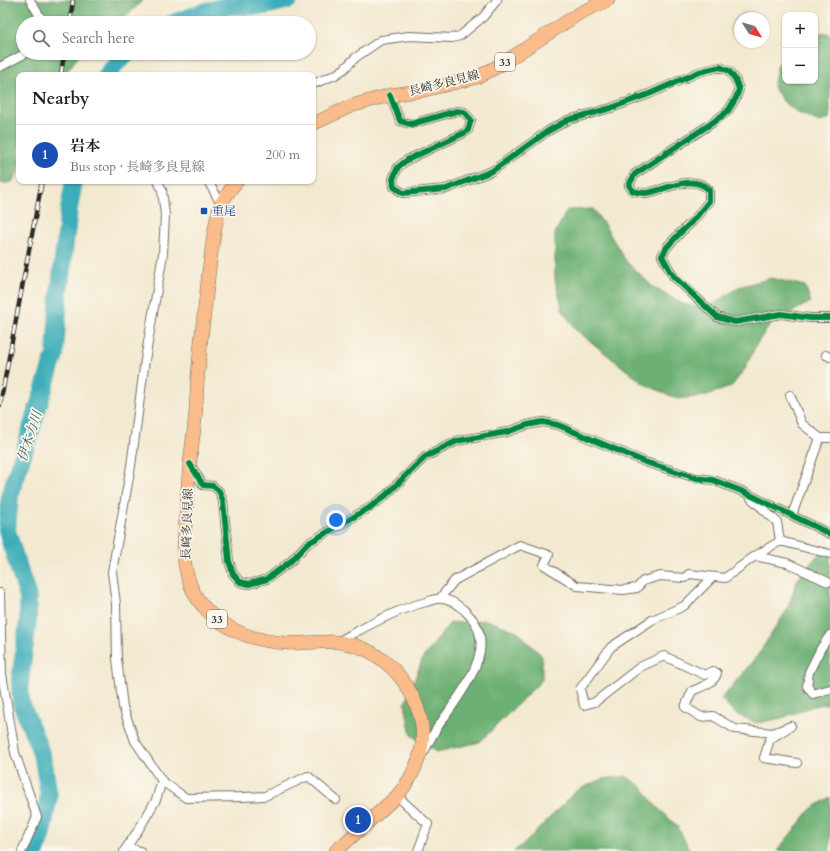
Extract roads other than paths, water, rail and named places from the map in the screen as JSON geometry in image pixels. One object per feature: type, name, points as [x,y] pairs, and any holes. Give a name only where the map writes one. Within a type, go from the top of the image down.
[{"type":"main road","name":"長崎多良見線","points":[[316,123],[351,106],[478,77],[500,66],[580,13],[608,0]]},
{"type":"main road","name":"長崎多良見線","points":[[235,184],[221,204],[210,261],[198,364],[196,408],[184,543],[185,565],[190,582],[203,607],[225,626],[240,633],[264,640],[285,643],[337,642],[359,648],[388,664],[403,679],[414,697],[420,718],[422,734],[418,764],[406,786],[397,796],[336,851]]},
{"type":"street","points":[[30,0],[40,16]]},
{"type":"street","points":[[316,83],[335,75],[344,69],[355,58],[381,40],[409,36],[452,38],[460,36],[483,17],[497,0]]},
{"type":"street","points":[[0,67],[16,58]]},
{"type":"street","points":[[390,96],[400,121],[411,124],[458,111],[464,112],[471,120],[468,130],[464,134],[407,160],[398,167],[393,179],[394,187],[403,193],[446,189],[492,171],[548,131],[568,120],[611,108],[649,94],[699,72],[720,67],[729,71],[735,78],[739,89],[736,98],[728,111],[635,174],[629,185],[633,192],[645,193],[691,182],[704,185],[709,190],[709,201],[693,221],[667,247],[662,256],[673,276],[717,317],[735,322],[781,314],[810,318],[830,318]]},
{"type":"street","points":[[159,184],[162,190],[165,215],[163,254],[145,360],[131,466],[112,572],[116,604],[117,659],[123,707],[135,741],[162,781],[186,798],[265,796],[308,776],[336,800]]},
{"type":"street","points":[[210,184],[221,204]]},
{"type":"street","points":[[790,395],[802,424],[820,438],[830,438]]},
{"type":"street","points":[[190,464],[203,485],[213,486],[223,500],[229,562],[233,574],[240,582],[249,584],[267,579],[290,562],[307,544],[369,508],[385,496],[425,457],[457,441],[507,432],[527,425],[543,422],[558,425],[646,462],[696,478],[714,480],[744,492],[830,534]]},
{"type":"street","points":[[792,515],[820,438]]},
{"type":"street","points":[[744,492],[777,522],[780,541]]},
{"type":"street","points":[[337,642],[388,615],[440,598],[455,580],[520,545],[549,555],[544,565],[577,586],[623,590],[637,588],[643,581],[660,576],[684,578],[690,574],[725,578],[755,556],[780,541],[830,554]]},
{"type":"street","points":[[755,556],[787,563],[828,582]]},
{"type":"street","points":[[713,577],[684,606],[652,620],[611,647],[580,690],[584,705],[595,702],[640,667],[664,656],[705,675],[714,671],[717,673],[717,676],[710,683],[692,691],[685,707],[701,716],[713,716],[735,729],[773,733],[791,726],[770,739],[764,758],[797,764]]},
{"type":"street","points":[[0,593],[2,674],[15,753],[37,817],[22,851]]},
{"type":"street","points":[[418,764],[436,729],[456,700],[474,668],[480,652],[481,639],[477,623],[467,612],[455,603],[440,598]]},
{"type":"street","points":[[830,635],[821,648],[809,672],[808,686],[813,694],[830,689]]},
{"type":"street","points":[[140,851],[126,849],[156,800],[162,781]]},
{"type":"street","points":[[397,796],[428,824],[418,851]]},
{"type":"waterway","name":"伊木力川","points":[[193,16],[227,6],[265,6],[289,0]]},
{"type":"waterway","name":"伊木力川","points":[[109,72],[119,60]]},
{"type":"waterway","name":"伊木力川","points":[[36,851],[42,833],[49,796],[44,764],[39,747],[21,703],[20,681],[28,621],[28,597],[7,530],[10,495],[55,354],[59,294],[73,184]]},
{"type":"railway","points":[[71,16],[73,0]]},
{"type":"railway","points":[[61,72],[63,60]]},
{"type":"railway","points":[[0,405],[41,184]]},
{"type":"place","name":"重尾","points":[[204,211]]},
{"type":"place","name":"岩本","points":[[358,820]]}]
